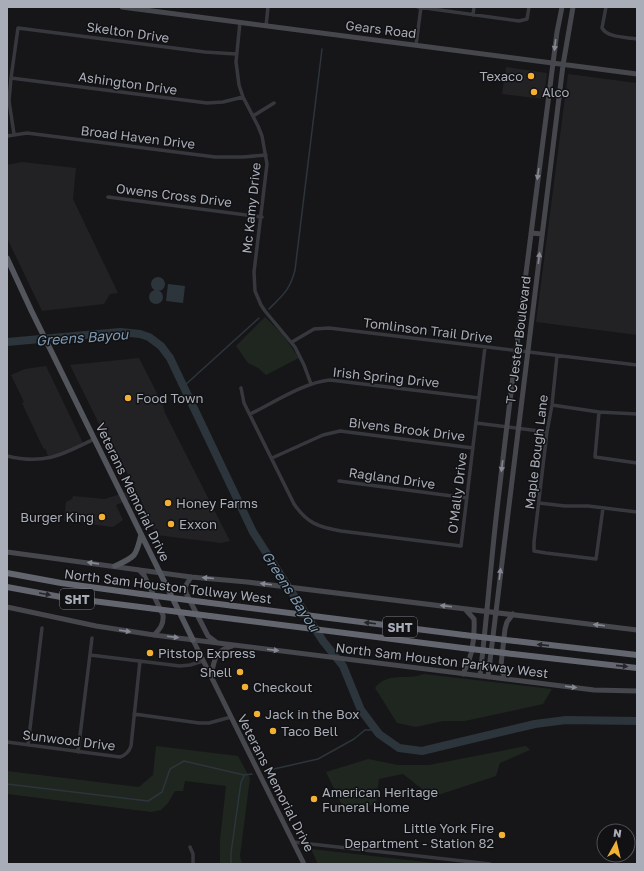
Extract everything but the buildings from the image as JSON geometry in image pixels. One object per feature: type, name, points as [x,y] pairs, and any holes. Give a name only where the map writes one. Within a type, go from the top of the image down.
[{"type":"highway","name":"North Sam Houston Tollway West","points":[[7,573],[61,583],[141,594],[464,635],[637,655]]},
{"type":"highway","name":"North Sam Houston Tollway West","points":[[7,587],[61,597],[463,648],[637,668]]},
{"type":"main road","name":"Gears Road","points":[[122,7],[637,74]]},
{"type":"main road","name":"T C Jester Boulevard","points":[[480,676],[498,500],[530,233],[562,7]]},
{"type":"main road","name":"T C Jester Boulevard","points":[[488,677],[563,65],[573,7]]},
{"type":"main road","points":[[543,138],[554,139]]},
{"type":"main road","points":[[530,233],[542,234]]},
{"type":"main road","name":"Veterans Memorial Drive","points":[[7,258],[192,640],[304,864]]},
{"type":"main road","points":[[498,500],[509,501]]},
{"type":"main road","points":[[115,566],[135,556],[141,535]]},
{"type":"main road","points":[[7,552],[140,570],[637,630]]},
{"type":"main road","points":[[140,570],[144,575],[163,615],[164,621],[160,629],[154,635]]},
{"type":"main road","points":[[191,576],[185,587],[186,593],[208,636],[216,643]]},
{"type":"main road","name":"North Sam Houston Parkway West","points":[[7,608],[96,626],[154,635],[594,690],[637,691]]},
{"type":"main road","points":[[463,674],[470,660],[475,626],[474,619],[464,608]]},
{"type":"main road","points":[[510,680],[504,676],[500,665],[505,629],[507,622],[513,614]]},
{"type":"main road","points":[[211,677],[218,653],[224,648],[233,645]]},
{"type":"street","points":[[266,26],[268,7]]},
{"type":"street","points":[[418,7],[524,21],[527,19],[529,7]]},
{"type":"street","points":[[416,45],[421,7]]},
{"type":"street","points":[[473,15],[474,7]]},
{"type":"street","points":[[606,7],[602,28],[605,32],[613,35],[637,39]]},
{"type":"street","name":"Mc Kamy Drive","points":[[240,22],[236,54],[237,73],[243,97],[262,136],[266,155],[267,175],[254,272],[255,291],[260,305],[265,312],[292,342],[300,356],[311,384]]},
{"type":"street","name":"Skelton Drive","points":[[11,78],[18,28],[205,52],[236,54]]},
{"type":"street","points":[[11,78],[9,101],[14,134]]},
{"type":"street","name":"Ashington Drive","points":[[11,78],[207,103],[224,102],[243,97]]},
{"type":"street","points":[[253,116],[274,103]]},
{"type":"street","name":"Broad Haven Drive","points":[[7,136],[27,133],[215,157],[266,155]]},
{"type":"street","name":"Owens Cross Drive","points":[[108,197],[262,217]]},
{"type":"street","name":"Tomlinson Trail Drive","points":[[292,342],[314,329],[330,328],[637,365]]},
{"type":"street","name":"O'Mally Drive","points":[[272,458],[294,504],[302,515],[312,523],[324,528],[341,531],[461,546],[485,347]]},
{"type":"street","name":"Maple Bough Lane","points":[[557,356],[534,551],[546,554],[596,559],[603,508]]},
{"type":"street","name":"Irish Spring Drive","points":[[250,414],[311,384],[322,381],[337,380],[479,398]]},
{"type":"street","points":[[241,388],[242,398],[272,458]]},
{"type":"street","points":[[552,405],[599,412],[637,414]]},
{"type":"street","points":[[599,412],[595,457],[637,463]]},
{"type":"street","points":[[476,423],[547,432]]},
{"type":"street","name":"Bivens Brook Drive","points":[[272,458],[323,434],[340,431],[473,448]]},
{"type":"street","points":[[7,456],[35,460],[54,457],[94,439]]},
{"type":"street","name":"Ragland Drive","points":[[339,481],[467,498]]},
{"type":"street","points":[[539,503],[565,506],[588,506],[637,512]]},
{"type":"street","points":[[28,745],[42,628]]},
{"type":"street","points":[[78,752],[92,638]]},
{"type":"street","points":[[90,655],[180,666],[203,661]]},
{"type":"street","points":[[140,661],[134,714],[199,723],[215,722],[231,717]]},
{"type":"street","name":"Sunwood Drive","points":[[7,742],[120,757],[128,753],[131,746],[134,714]]},
{"type":"street","points":[[293,842],[450,859],[460,862],[490,864]]},
{"type":"street","points":[[190,846],[194,864]]},
{"type":"street","points":[[449,864],[450,859]]},
{"type":"shaded area","points":[[506,67],[547,73],[544,99],[502,94]]},
{"type":"shaded area","points":[[568,74],[637,83],[637,335],[536,322]]},
{"type":"shaded area","points":[[22,162],[76,168],[73,199],[118,293],[110,294],[104,304],[42,311],[7,238],[7,165]]},
{"type":"shaded area","points":[[158,277],[163,279],[165,284],[163,289],[158,291],[153,289],[151,284],[153,279]]},
{"type":"shaded area","points":[[168,284],[185,286],[183,303],[166,301]]},
{"type":"shaded area","points":[[156,290],[161,292],[163,297],[161,302],[156,304],[151,302],[149,297],[151,292]]},
{"type":"shaded area","points":[[265,317],[283,335],[299,358],[266,375],[258,368],[248,363],[236,346]]},
{"type":"shaded area","points":[[139,358],[163,405],[165,413],[230,541],[221,543],[156,535],[139,496],[116,505],[123,520],[113,527],[64,521],[66,502],[72,499],[73,496],[105,499],[135,489],[112,442],[107,440],[70,365]]},
{"type":"shaded area","points":[[46,366],[83,443],[59,454],[48,456],[22,403],[24,402],[11,375],[25,369]]},
{"type":"shaded area","points":[[424,674],[552,689],[543,704],[465,721],[443,721],[416,727],[397,723],[375,688],[380,683],[391,678],[410,677]]},
{"type":"shaded area","points":[[156,746],[238,756],[250,778],[240,856],[242,864],[220,864],[220,840],[226,786],[185,781],[183,791],[175,791],[168,803],[161,810],[151,812],[7,794],[7,771],[139,787],[153,775]]},
{"type":"shaded area","points":[[526,746],[530,750],[500,763],[496,776],[432,797],[403,774],[379,779],[376,804],[345,812],[326,772],[368,759],[398,765],[429,765]]},
{"type":"shaded area","points":[[311,849],[443,864],[318,864]]},
{"type":"waterway","points":[[269,309],[282,296],[291,283],[295,270],[322,49]]},
{"type":"waterway","points":[[184,386],[259,318]]},
{"type":"waterway","name":"Greens Bayou","points":[[7,342],[120,332],[140,334],[149,337],[161,346],[170,358],[253,532],[323,641],[343,666],[361,710],[379,734],[399,748],[422,751],[535,724],[566,720],[637,721]]},
{"type":"waterway","points":[[265,771],[318,759],[354,739],[365,730],[376,730]]},
{"type":"waterway","points":[[7,784],[148,801],[162,792],[170,769],[184,761],[244,775],[252,774]]},
{"type":"waterway","points":[[231,864],[231,853],[241,782],[244,776]]},
{"type":"place","name":"Texaco","points":[[531,76]]},
{"type":"place","name":"Alco","points":[[534,92]]},
{"type":"place","name":"Food Town","points":[[128,398]]},
{"type":"place","name":"Honey Farms","points":[[168,503]]},
{"type":"place","name":"Burger King","points":[[102,517]]},
{"type":"place","name":"Exxon","points":[[171,524]]},
{"type":"place","name":"Pitstop Express","points":[[150,653]]},
{"type":"place","name":"Shell","points":[[240,672]]},
{"type":"place","name":"Checkout","points":[[245,687]]},
{"type":"place","name":"Jack in the Box","points":[[257,714]]},
{"type":"place","name":"Taco Bell","points":[[273,731]]},
{"type":"place","name":"American Heritage Funeral Home","points":[[314,799]]},
{"type":"place","name":"Little York Fire Department - Station 82","points":[[502,835]]}]
